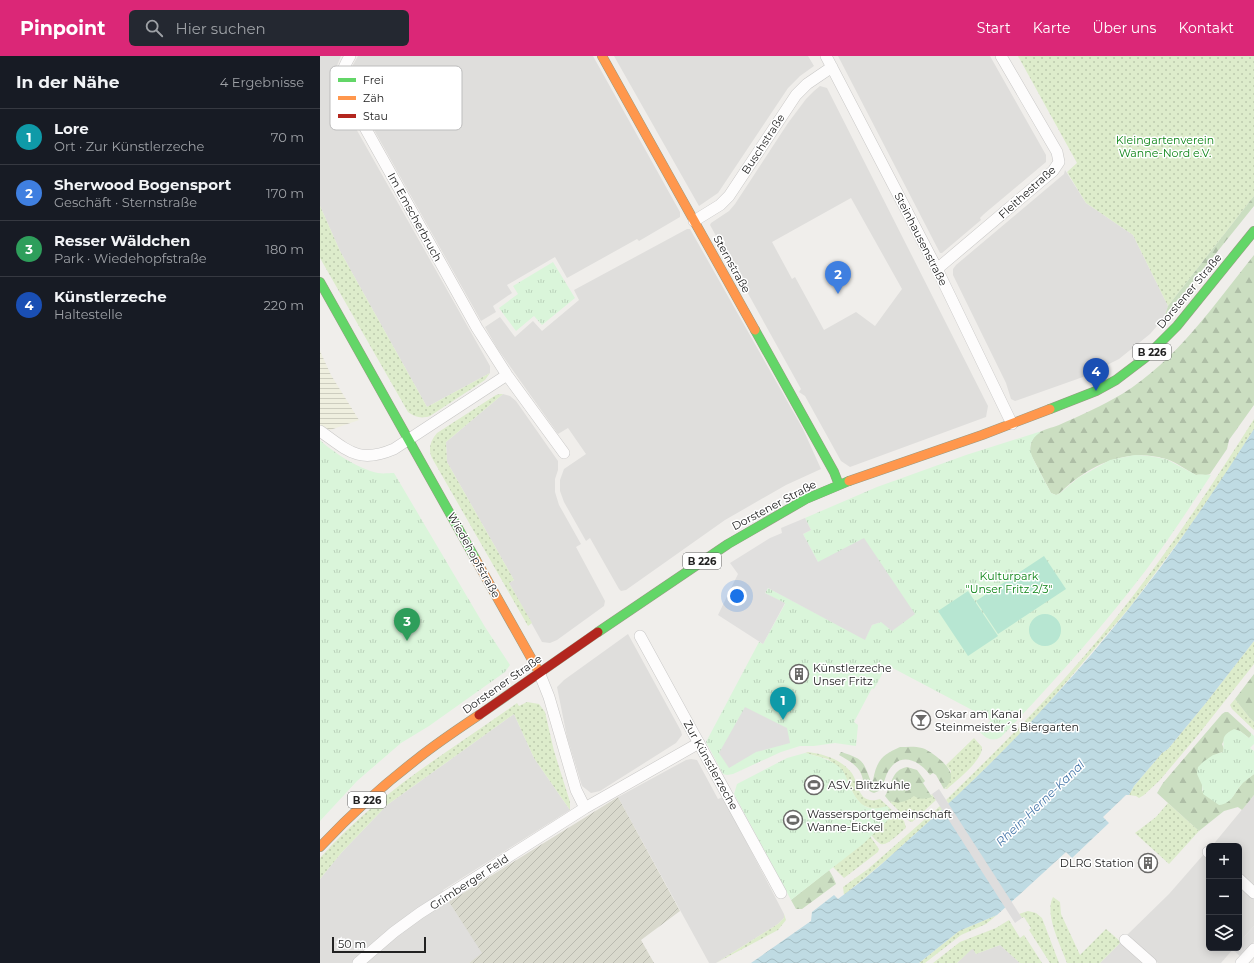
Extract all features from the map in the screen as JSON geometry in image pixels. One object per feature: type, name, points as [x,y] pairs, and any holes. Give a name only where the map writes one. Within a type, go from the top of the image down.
[{"type":"main road","name":"Sternstraße","points":[[602,56],[834,472],[839,485]]},
{"type":"main road","name":"Dorstener Straße","points":[[320,847],[355,811],[394,777],[539,672],[728,544],[764,522],[800,502],[839,485],[956,445],[1096,391],[1134,368],[1162,343],[1177,326],[1254,231]]},
{"type":"main road","name":"Wiedehopfstraße","points":[[320,282],[539,672]]},
{"type":"street","name":"Im Emscherbruch","points":[[345,66],[350,56]]},
{"type":"street","name":"Steinhausenstraße","points":[[826,56],[937,268],[1012,424]]},
{"type":"street","name":"Fleithestraße","points":[[937,268],[1054,171],[1059,162],[1057,152],[1000,56]]},
{"type":"street","name":"Buschstraße","points":[[694,221],[724,202],[796,95],[807,84],[832,67]]},
{"type":"street","name":"Im Emscherbruch","points":[[366,130],[477,328],[507,375],[564,453]]},
{"type":"street","points":[[320,431],[348,451],[364,456],[381,455],[394,449],[408,438],[507,375]]},
{"type":"street","name":"Zur Künstlerzeche","points":[[640,636],[781,893]]},
{"type":"street","points":[[539,672],[549,697],[576,790],[586,808]]},
{"type":"street","name":"Grimberger Feld","points":[[358,963],[394,932],[420,913],[586,808],[699,743]]},
{"type":"street","points":[[1242,882],[1254,893]]},
{"type":"street","points":[[1125,940],[1151,963]]},
{"type":"street","points":[[1241,963],[1254,949]]},
{"type":"shaded area","points":[[320,56],[341,56],[337,66],[330,66],[330,130],[357,130],[490,366],[490,373],[427,407],[340,251],[320,206]]},
{"type":"shaded area","points":[[358,56],[593,56],[680,212],[680,217],[639,241],[637,239],[567,278],[555,257],[507,285],[512,293],[493,306],[496,312],[481,321],[374,130],[462,130],[462,66],[352,66]]},
{"type":"shaded area","points":[[614,56],[808,56],[814,66],[800,76],[788,88],[718,193],[699,206]]},
{"type":"shaded area","points":[[838,56],[990,56],[1046,155],[1046,162],[984,214],[980,218],[981,220],[942,253],[940,253]]},
{"type":"shaded area","points":[[820,86],[827,88],[988,406],[986,417],[850,467],[841,461],[805,396],[799,392],[801,389],[710,225],[729,211],[735,204],[788,123],[814,91]],"holes":[[[851,198],[902,289],[875,326],[856,312],[824,330],[795,277],[792,279],[772,242]]]},
{"type":"shaded area","points":[[1065,170],[1086,203],[1133,235],[1168,306],[1164,318],[1150,334],[1119,359],[1083,377],[1015,401],[1011,399],[1006,383],[953,275],[953,269],[1064,174]]},
{"type":"shaded area","points":[[687,229],[690,229],[803,429],[821,469],[786,485],[725,520],[626,590],[621,591],[590,538],[586,541],[564,502],[560,491],[560,480],[564,469],[586,454],[568,428],[558,434],[497,348],[485,327],[500,317],[515,337],[533,321],[542,331],[579,300],[574,290]]},
{"type":"shaded area","points":[[503,394],[510,396],[516,401],[558,461],[558,470],[555,479],[555,492],[559,505],[581,544],[576,547],[605,601],[604,606],[557,640],[550,643],[542,642],[509,583],[514,580],[447,462],[446,442]]},
{"type":"shaded area","points":[[805,518],[811,530],[803,534],[818,562],[864,538],[915,614],[892,631],[881,622],[872,625],[865,640],[768,588],[765,593],[785,603],[763,644],[718,615],[738,574],[730,563],[770,538],[782,533],[781,528]]},
{"type":"shaded area","points":[[628,634],[682,735],[676,743],[600,791],[591,793],[582,786],[567,737],[557,687],[564,680]]},
{"type":"shaded area","points":[[745,707],[787,728],[790,743],[756,752],[729,768],[719,753]]},
{"type":"shaded area","points":[[514,714],[534,758],[570,810],[443,890],[449,902],[483,953],[469,963],[320,963],[320,879],[342,852],[387,805]]},
{"type":"shaded area","points":[[686,760],[697,760],[718,799],[723,797],[784,914],[784,918],[778,924],[716,963],[709,963],[618,797]]},
{"type":"shaded area","points":[[1254,795],[1254,887],[1242,876],[1242,843],[1214,843]]},
{"type":"shaded area","points":[[618,797],[680,911],[641,940],[654,963],[469,963],[482,953],[449,902]]},
{"type":"shaded area","points":[[1204,854],[1206,856],[1206,951],[1231,951],[1221,963],[1158,963],[1127,935],[1169,894]]},
{"type":"shaded area","points":[[1242,888],[1254,899],[1254,926],[1242,940]]},
{"type":"shaded area","points":[[1254,926],[1254,942],[1241,957],[1234,951],[1242,951],[1242,940]]},
{"type":"shaded area","points":[[1121,942],[1145,963],[1100,963]]},
{"type":"shaded area","points":[[1000,945],[1020,963],[957,963],[973,948],[976,954]]},
{"type":"green space","name":"Kleingartenverein Wanne-Nord e.V.","points":[[1018,56],[1254,56],[1254,196],[1168,306],[1133,235],[1086,203],[1067,172],[1077,163]]},
{"type":"green space","points":[[1254,196],[1254,206],[1164,318],[1168,306]]},
{"type":"green space","points":[[320,206],[340,251],[427,407],[490,373],[485,380],[430,416],[418,417],[408,412],[320,258]]},
{"type":"green space","points":[[1254,255],[1254,405],[1229,440],[1227,449],[1210,474],[1196,475],[1166,459],[1136,455],[1122,457],[1095,467],[1070,484],[1059,494],[1056,495],[1051,493],[1030,453],[1033,438],[1042,431],[1059,425],[1107,402],[1122,394],[1142,380],[1160,365],[1194,330]]},
{"type":"green space","points":[[553,262],[575,298],[542,325],[534,316],[516,331],[499,308],[518,294],[513,286]]},
{"type":"green space","points":[[320,351],[331,375],[359,420],[330,430],[320,425]]},
{"type":"green space","points":[[503,394],[446,442],[447,462],[514,580],[509,583],[532,623],[528,626],[432,458],[430,451],[431,442],[437,433],[496,395]]},
{"type":"green space","points":[[1254,419],[1254,429],[1230,467],[1188,529],[1130,607],[1047,705],[949,804],[946,800],[989,758],[1051,693],[1091,648],[1130,600],[1185,524]]},
{"type":"green space","name":"Kulturpark \"Unser Fritz 2/3\"","points":[[1042,431],[1036,435],[1031,444],[1031,453],[1051,493],[1056,495],[1078,478],[1110,460],[1135,455],[1166,459],[1196,475],[1211,475],[1171,535],[1129,592],[1076,656],[1039,697],[1001,737],[998,739],[990,739],[980,732],[991,720],[887,665],[874,689],[872,688],[854,722],[858,725],[856,746],[835,743],[800,746],[781,752],[733,774],[723,774],[706,742],[759,642],[763,644],[785,604],[765,593],[768,588],[865,639],[872,625],[881,622],[818,562],[803,534],[811,530],[805,518],[877,487],[966,455]]},
{"type":"green space","points":[[320,440],[339,455],[363,468],[378,473],[394,473],[485,627],[510,665],[505,672],[429,726],[401,743],[357,781],[320,821]]},
{"type":"green space","points":[[1044,556],[1066,589],[998,634],[976,601]]},
{"type":"green space","points":[[968,591],[998,636],[968,656],[938,611]]},
{"type":"green space","points":[[1042,614],[1048,614],[1057,618],[1061,630],[1057,642],[1048,646],[1042,646],[1033,642],[1029,633],[1029,627],[1033,618]]},
{"type":"green space","points":[[1254,641],[1254,664],[1198,735],[1160,780],[1144,795],[1139,798],[1129,795],[1134,786],[1162,753],[1168,749]]},
{"type":"green space","points":[[1254,674],[1254,722],[1235,699]]},
{"type":"green space","points":[[1235,699],[1254,722],[1254,730],[1232,709],[1230,705]]},
{"type":"green space","points":[[527,702],[539,704],[545,712],[554,751],[570,802],[570,810],[534,758],[514,714],[387,805],[342,852],[320,879],[320,858],[341,835],[364,814],[414,775],[517,703],[519,706]]},
{"type":"green space","points":[[1225,712],[1228,712],[1251,733],[1251,736],[1249,738],[1240,731],[1234,730],[1228,733],[1222,744],[1224,749],[1223,752],[1217,754],[1202,785],[1202,791],[1231,799],[1243,782],[1254,774],[1254,795],[1242,810],[1238,807],[1224,811],[1199,831],[1157,793],[1163,783]]},
{"type":"green space","points":[[1234,729],[1240,731],[1249,738],[1251,733],[1254,736],[1254,744],[1250,748],[1254,751],[1254,774],[1241,785],[1228,802],[1219,805],[1203,794],[1202,785],[1197,774],[1198,767],[1213,755],[1223,752],[1224,737]]},
{"type":"green space","points":[[974,738],[982,747],[978,758],[963,775],[947,789],[944,789],[946,788],[951,771],[946,765]]},
{"type":"green space","points":[[900,747],[919,747],[933,754],[946,765],[949,770],[951,779],[949,784],[944,789],[936,775],[933,773],[930,775],[916,762],[905,760],[894,764],[888,772],[881,790],[874,793],[867,789],[859,770],[850,761],[839,755],[841,752],[861,761],[871,782],[881,759]]},
{"type":"green space","points":[[808,752],[831,758],[841,763],[853,775],[863,796],[872,800],[880,799],[904,821],[906,828],[887,843],[879,843],[871,835],[893,815],[880,809],[862,805],[855,797],[843,772],[828,759],[805,753]]},
{"type":"green space","points":[[805,753],[826,759],[839,767],[843,771],[854,795],[862,804],[872,808],[887,806],[893,815],[863,844],[791,900],[734,794],[737,784],[787,758]]},
{"type":"green space","points":[[907,767],[917,770],[925,781],[923,783],[932,797],[923,799],[914,796],[902,802],[889,801],[885,796],[893,778],[898,771]]},
{"type":"green space","points":[[932,794],[936,800],[912,822],[909,821],[889,801],[893,802],[914,796],[932,796]]},
{"type":"green space","points":[[1168,803],[1199,831],[1169,864],[1135,833],[1156,817]]},
{"type":"green space","points":[[940,806],[943,809],[885,861],[844,895],[843,887],[868,869]]},
{"type":"green space","points":[[870,836],[879,849],[878,852],[844,878],[833,867]]},
{"type":"green space","points":[[829,870],[836,884],[802,909],[796,909],[791,900]]},
{"type":"green space","points":[[1053,897],[1060,902],[1061,914],[1080,955],[1106,929],[1121,942],[1100,963],[1067,963],[1052,921],[1051,904]]},
{"type":"green space","points":[[1028,911],[1036,913],[1042,918],[1059,963],[1050,963],[1029,930],[1031,928],[1024,917],[1022,918],[1019,914]]},
{"type":"green space","points":[[784,914],[786,920],[778,930],[716,963],[778,924],[784,918]]},
{"type":"green space","points":[[997,915],[986,924],[961,935],[925,963],[919,963],[959,931]]},
{"type":"green space","points":[[1009,920],[1020,938],[1024,935],[1042,963],[1020,963],[1000,945],[976,954],[973,949],[957,963],[933,963],[960,942],[996,928]]},
{"type":"water","name":"Rhein-Herne-Kanal","points":[[1254,429],[1254,641],[1168,749],[1162,753],[1134,786],[1129,795],[1126,795],[1103,817],[1109,823],[1072,858],[1066,852],[997,915],[959,931],[919,963],[751,963],[811,921],[812,912],[834,895],[838,899],[872,873],[957,796],[1019,734],[1078,670],[1134,603],[1220,482]]},
{"type":"pier","points":[[939,789],[1022,918],[1015,923],[932,794]]},
{"type":"traffic: fast","points":[[1050,409],[1096,391],[1116,380],[1145,358],[1177,326],[1254,231]]},
{"type":"traffic: fast","points":[[320,282],[476,560]]},
{"type":"traffic: fast","points":[[755,330],[834,472],[839,485]]},
{"type":"traffic: fast","points":[[598,632],[728,544],[806,499],[849,481]]},
{"type":"traffic: slow","points":[[602,56],[755,330]]},
{"type":"traffic: slow","points":[[849,481],[982,435],[1050,409]]},
{"type":"traffic: slow","points":[[476,560],[539,672]]},
{"type":"traffic: slow","points":[[320,847],[355,812],[391,780],[432,747],[479,715]]},
{"type":"traffic: jam","points":[[479,715],[598,632]]},
{"type":"place","name":"Sherwood Bogensport","points":[[838,294]]},
{"type":"place","name":"Künstlerzeche","points":[[1096,391]]},
{"type":"place","name":"Resser Wäldchen","points":[[407,641]]},
{"type":"place","name":"Künstlerzeche Unser Fritz","points":[[799,674]]},
{"type":"place","name":"Lore","points":[[783,720]]},
{"type":"place","name":"Oskar am Kanal Steinmeister´s Biergarten","points":[[921,720]]},
{"type":"place","name":"ASV. Blitzkuhle","points":[[814,785]]},
{"type":"place","name":"Wassersportgemeinschaft Wanne-Eickel","points":[[793,820]]},
{"type":"place","name":"DLRG Station","points":[[1148,863]]}]
